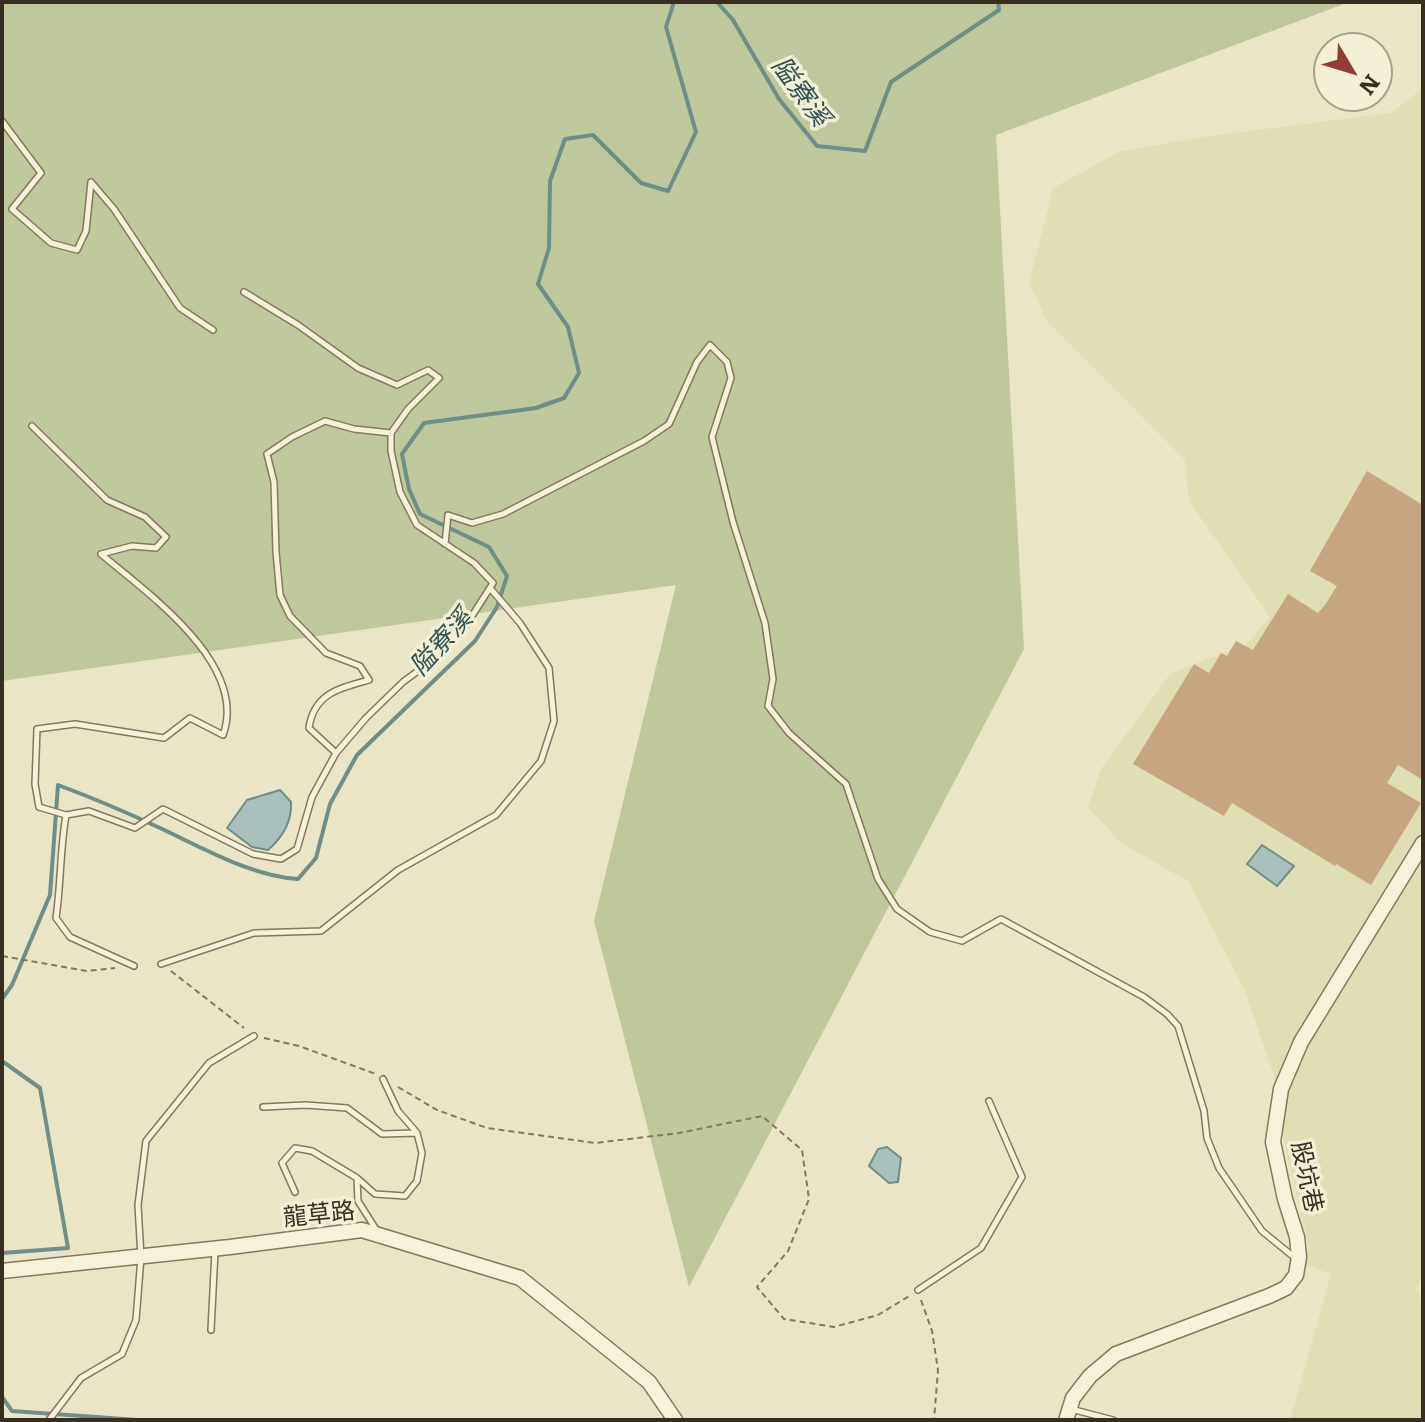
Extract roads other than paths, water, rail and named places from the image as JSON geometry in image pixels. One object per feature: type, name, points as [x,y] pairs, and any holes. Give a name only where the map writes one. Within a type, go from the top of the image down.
[{"type":"street","name":"股坑巷","points":[[1298,1262],[1297,1237],[1273,1142],[1281,1089],[1301,1042],[1423,843]]},
{"type":"street","name":"龍草路","points":[[2,1271],[362,1230],[520,1278],[649,1382],[675,1420]]},
{"type":"street","points":[[1068,1414],[1073,1398],[1090,1376],[1116,1354],[1286,1288],[1296,1275],[1298,1262]]},
{"type":"lane","points":[[2,121],[41,173],[12,209],[51,243],[77,250],[86,231],[91,182],[114,209],[180,308],[213,330]]},
{"type":"lane","points":[[32,426],[107,500],[145,517],[166,537],[156,548],[132,546],[101,554],[176,618],[203,646],[220,684],[228,722],[223,735],[190,718],[164,738],[75,724],[37,729],[35,784],[39,807],[66,815],[89,811],[135,828],[163,809],[227,843],[253,854],[281,859],[297,849],[312,797],[336,753],[366,718],[403,682],[437,657],[465,627],[493,583],[474,563],[417,525],[400,492],[391,451],[391,433],[408,409],[439,378],[428,370],[397,385],[358,368],[298,325],[244,292]]},
{"type":"lane","points":[[445,544],[448,515],[472,523],[503,514],[644,441],[669,424],[697,362],[710,345],[727,362],[731,378],[712,437],[733,522],[765,623],[773,679],[768,706],[789,733],[846,784],[878,879],[897,909],[930,932],[962,941],[1001,919],[1144,997],[1167,1014],[1178,1026],[1204,1111],[1207,1138],[1219,1168],[1262,1231],[1298,1262]]},
{"type":"lane","points":[[336,753],[309,728],[311,712],[332,690],[369,680],[360,666],[326,653],[290,616],[280,595],[274,482],[267,454],[292,437],[325,421],[354,429],[391,433]]},
{"type":"lane","points":[[161,964],[254,933],[321,931],[398,870],[496,815],[541,761],[554,721],[549,668],[520,623],[490,589]]},
{"type":"lane","points":[[66,815],[56,918],[70,937],[134,966]]},
{"type":"lane","points":[[49,1420],[81,1378],[122,1354],[136,1320],[141,1257],[138,1205],[146,1141],[209,1063],[254,1036]]},
{"type":"lane","points":[[295,1192],[282,1163],[295,1148],[312,1151],[357,1178],[375,1194],[405,1196],[417,1181],[422,1153],[417,1133],[398,1111],[383,1079]]},
{"type":"lane","points":[[918,1290],[981,1248],[1022,1177],[989,1101]]},
{"type":"lane","points":[[263,1107],[306,1105],[347,1108],[382,1134],[417,1133]]},
{"type":"lane","points":[[357,1178],[358,1201],[379,1235]]},
{"type":"lane","points":[[211,1330],[215,1249]]},
{"type":"lane","points":[[1068,1414],[1113,1420]]},
{"type":"water","points":[[280,790],[291,802],[290,816],[282,834],[268,850],[252,847],[227,828],[247,800]]},
{"type":"water","points":[[1262,845],[1294,866],[1277,886],[1247,864]]},
{"type":"water","points":[[887,1147],[901,1158],[898,1182],[889,1183],[869,1166],[878,1149]]},
{"type":"waterway","name":"隘寮溪","points":[[2,999],[12,985],[50,895],[58,785],[245,867],[298,879],[316,858],[330,804],[357,755],[475,641],[497,607],[507,576],[489,547],[420,514],[409,489],[402,454],[424,423],[536,408],[564,398],[579,373],[568,327],[538,284],[549,248],[550,181],[565,139],[593,135],[641,183],[668,191],[696,132],[666,27],[674,2]]},
{"type":"waterway","name":"隘寮溪","points":[[717,2],[733,20],[779,99],[817,146],[865,151],[891,82],[999,10],[998,2]]},
{"type":"waterway","points":[[2,1061],[40,1088],[68,1248],[2,1253]]},
{"type":"waterway","points":[[2,1397],[12,1411],[138,1420]]}]
